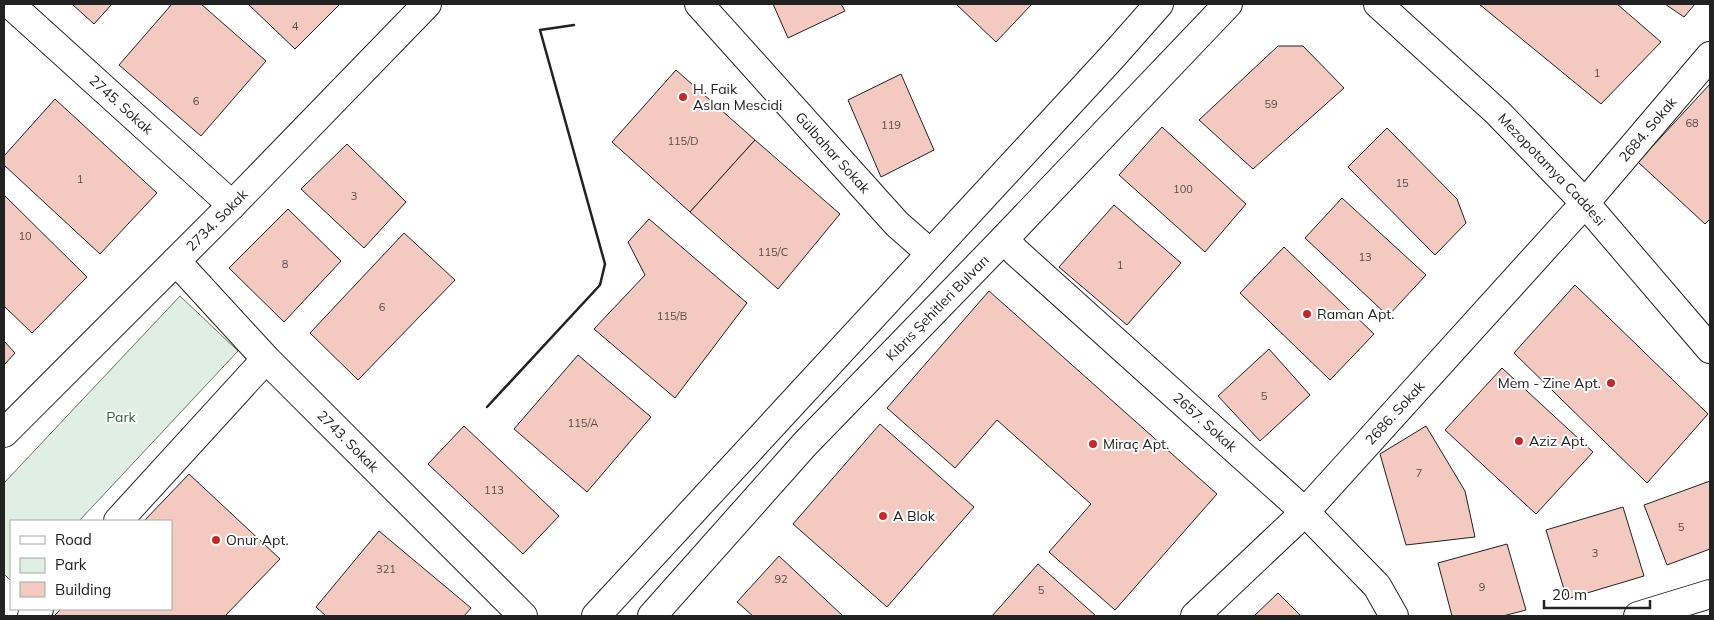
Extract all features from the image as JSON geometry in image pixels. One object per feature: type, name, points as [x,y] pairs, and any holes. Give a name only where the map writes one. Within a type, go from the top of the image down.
[{"type":"street","name":"2745. Sokak","points":[[10,4],[232,205]]},
{"type":"street","name":"2734. Sokak","points":[[4,433],[232,205],[427,4]]},
{"type":"street","name":"Gülbahar Sokak","points":[[699,4],[896,224],[930,253]]},
{"type":"street","points":[[596,616],[1159,4]]},
{"type":"street","name":"Kıbrıs Şehitleri Bulvarı","points":[[652,616],[805,444],[1228,4]]},
{"type":"street","name":"Mezopotamya Caddesi","points":[[1378,4],[1498,113],[1585,203],[1710,349]]},
{"type":"street","name":"2684. Sokak","points":[[1585,203],[1710,56]]},
{"type":"street","name":"2686. Sokak","points":[[1195,616],[1305,512],[1585,203]]},
{"type":"street","name":"2657. Sokak","points":[[1004,238],[1023,258],[1305,512],[1377,586],[1394,616]]},
{"type":"street","name":"2743. Sokak","points":[[176,261],[266,359],[523,616]]},
{"type":"street","points":[[119,520],[266,359]]},
{"type":"street","points":[[1638,616],[1710,594]]},
{"type":"green space","name":"Park","points":[[180,296],[238,351],[80,520],[10,520],[10,580],[4,574],[4,483]]},
{"type":"building","points":[[72,4],[112,4],[94,24]]},
{"type":"building","points":[[172,4],[201,4],[266,61],[201,136],[119,65]]},
{"type":"building","points":[[248,4],[340,4],[295,49]]},
{"type":"building","points":[[773,4],[841,4],[845,11],[788,38]]},
{"type":"building","points":[[956,4],[1032,4],[996,42]]},
{"type":"building","points":[[1479,4],[1617,4],[1661,42],[1601,104]]},
{"type":"building","points":[[1665,4],[1695,4],[1684,17]]},
{"type":"building","points":[[1278,46],[1303,46],[1344,88],[1253,169],[1199,120]]},
{"type":"building","points":[[676,70],[755,140],[690,212],[612,142]]},
{"type":"building","points":[[901,74],[934,150],[881,177],[848,100]]},
{"type":"building","points":[[1710,84],[1710,219],[1705,224],[1638,162]]},
{"type":"building","points":[[55,99],[157,193],[100,254],[4,165],[4,156]]},
{"type":"building","points":[[1162,127],[1246,204],[1205,252],[1119,175]]},
{"type":"building","points":[[1387,128],[1457,199],[1466,223],[1435,255],[1348,167]]},
{"type":"building","points":[[755,140],[840,214],[778,289],[690,212]]},
{"type":"building","points":[[347,144],[406,202],[364,248],[301,189]]},
{"type":"building","points":[[4,195],[87,277],[32,333],[4,306]]},
{"type":"building","points":[[1342,198],[1426,275],[1388,316],[1305,238]]},
{"type":"building","points":[[1114,205],[1181,263],[1127,325],[1059,267]]},
{"type":"building","points":[[288,209],[341,261],[284,322],[229,268]]},
{"type":"building","points":[[649,219],[747,303],[675,398],[594,329],[645,275],[628,242]]},
{"type":"building","points":[[404,233],[455,280],[358,380],[310,333]]},
{"type":"building","name":"Raman Apt.","points":[[1284,247],[1374,334],[1330,380],[1240,293]]},
{"type":"building","name":"Mem - Zine Apt.","points":[[1575,285],[1708,414],[1647,483],[1514,353]]},
{"type":"building","name":"Miraç Apt.","points":[[989,291],[1217,494],[1115,610],[1049,552],[1091,504],[997,420],[955,468],[887,408]]},
{"type":"building","points":[[4,341],[15,353],[4,365]]},
{"type":"building","points":[[1269,349],[1310,395],[1260,441],[1218,396]]},
{"type":"building","points":[[578,355],[651,417],[587,492],[514,429]]},
{"type":"building","name":"Aziz Apt.","points":[[1502,368],[1593,452],[1536,514],[1445,430]]},
{"type":"building","name":"A Blok","points":[[880,424],[974,507],[887,607],[793,524]]},
{"type":"building","points":[[464,426],[559,516],[523,554],[428,464]]},
{"type":"building","points":[[1426,426],[1465,491],[1475,537],[1406,545],[1380,454]]},
{"type":"building","name":"Onur Apt.","points":[[189,474],[280,559],[225,616],[54,616],[60,610],[172,610],[172,520],[145,520]]},
{"type":"building","points":[[1710,481],[1710,549],[1667,565],[1644,505]]},
{"type":"building","points":[[1623,507],[1644,576],[1567,599],[1546,530]]},
{"type":"building","points":[[379,531],[471,608],[464,616],[326,616],[316,607]]},
{"type":"building","points":[[1507,544],[1526,610],[1503,616],[1452,616],[1438,563]]},
{"type":"building","points":[[779,556],[843,616],[753,616],[737,602]]},
{"type":"building","points":[[1038,564],[1096,616],[992,616]]},
{"type":"building","points":[[1278,593],[1301,616],[1254,616]]},
{"type":"wall","points":[[487,407],[600,285],[605,264],[540,30],[574,25]]},
{"type":"place","name":"H. Faik Aslan Mescidi","points":[[683,97]]},
{"type":"place","name":"Raman Apt.","points":[[1307,314]]},
{"type":"place","name":"Mem - Zine Apt.","points":[[1611,383]]},
{"type":"place","name":"Aziz Apt.","points":[[1519,441]]},
{"type":"place","name":"Miraç Apt.","points":[[1093,444]]},
{"type":"place","name":"A Blok","points":[[883,516]]},
{"type":"place","name":"Onur Apt.","points":[[216,540]]}]
